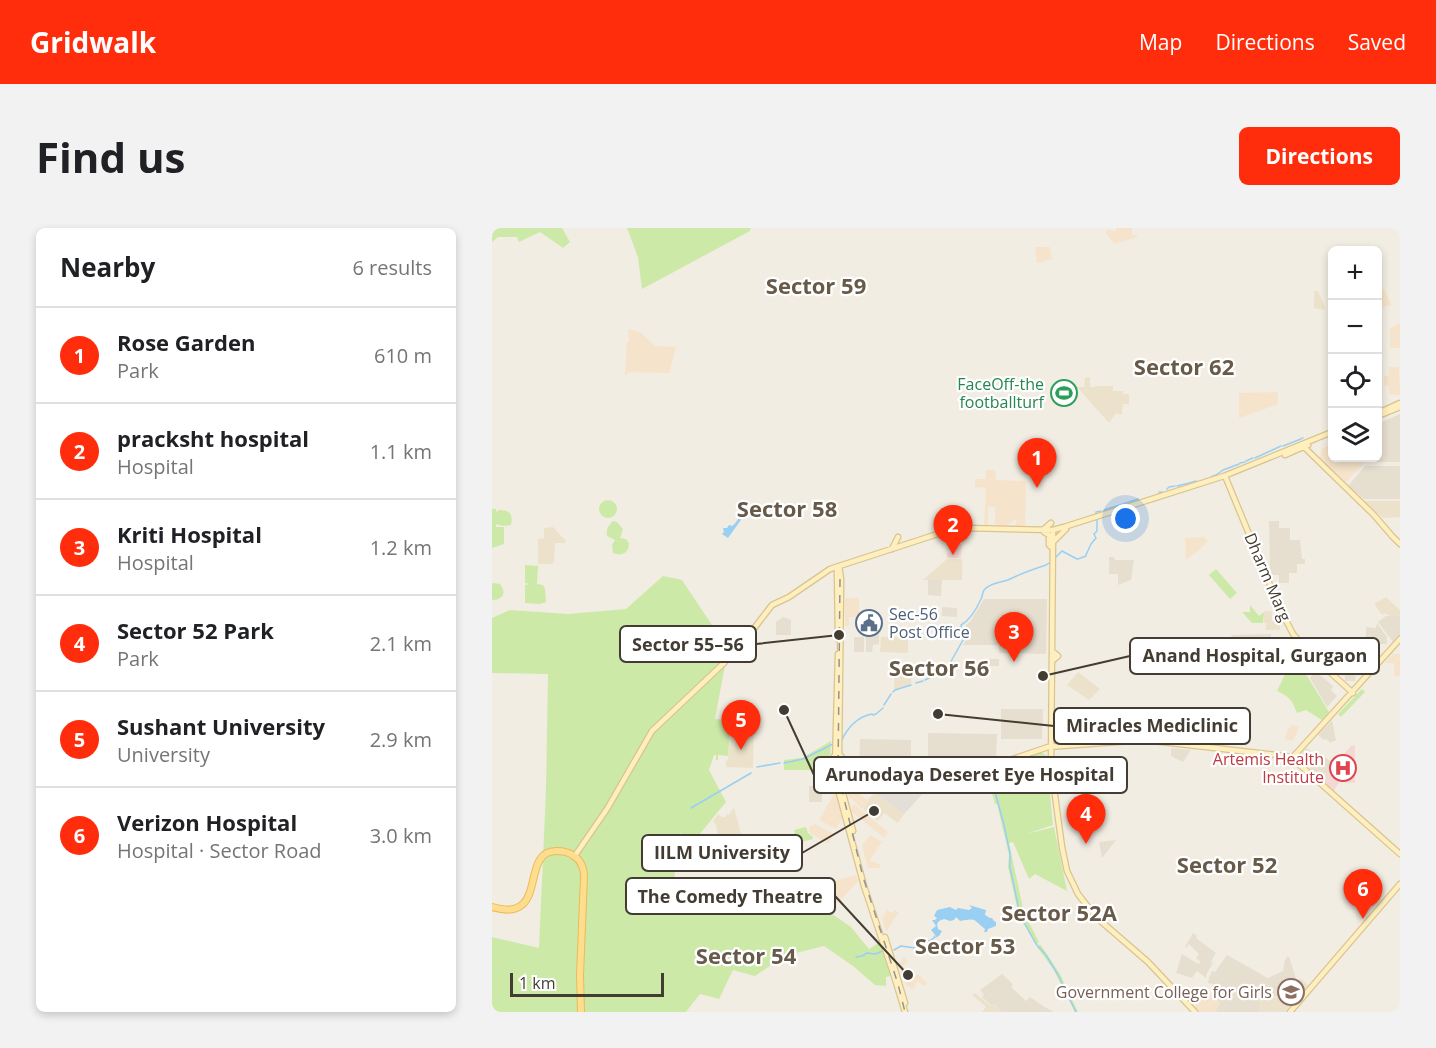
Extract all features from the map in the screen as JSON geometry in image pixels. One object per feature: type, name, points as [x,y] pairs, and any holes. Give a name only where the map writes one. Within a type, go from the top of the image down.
[{"type":"main road","points":[[1382,413],[1400,405]]},
{"type":"main road","points":[[576,857],[615,800],[654,732],[702,683],[723,666],[772,604],[789,597],[824,573],[954,531],[1052,531],[1065,528],[1226,477],[1328,435]]},
{"type":"main road","points":[[1315,440],[1303,438],[1303,446],[1400,543]]},
{"type":"main road","name":"Dharm Marg","points":[[1226,477],[1280,609],[1296,639],[1353,693]]},
{"type":"main road","points":[[1043,531],[1053,522],[1065,528]]},
{"type":"main road","points":[[1052,790],[1049,745],[1052,545],[1065,528]]},
{"type":"main road","points":[[702,683],[723,666],[773,606],[790,600],[827,574],[840,568],[892,549],[959,529],[1043,531],[1048,535],[1049,544],[1052,545]]},
{"type":"main road","points":[[1052,531],[1052,661],[1048,757],[1062,860],[1067,879],[1078,899],[1095,920],[1146,963],[1193,1012]]},
{"type":"main road","points":[[892,549],[899,537],[909,544]]},
{"type":"main road","points":[[840,568],[837,752],[842,786],[866,885],[906,1012]]},
{"type":"main road","points":[[827,574],[839,578]]},
{"type":"main road","points":[[1289,758],[1353,693],[1400,640]]},
{"type":"main road","points":[[860,862],[831,770],[975,772],[1041,750],[1054,742],[1064,745],[1144,740],[1289,758],[1312,777]]},
{"type":"main road","points":[[1049,745],[1146,741],[1289,758],[1400,855]]},
{"type":"main road","points":[[1041,750],[1048,757]]},
{"type":"main road","points":[[1299,750],[1296,757],[1299,764]]},
{"type":"main road","points":[[822,771],[837,752]]},
{"type":"main road","points":[[837,752],[851,771]]},
{"type":"main road","points":[[833,775],[837,776],[840,770]]},
{"type":"main road","points":[[842,786],[851,771]]},
{"type":"main road","points":[[492,908],[508,910],[523,904],[529,895],[538,862],[545,854],[554,851],[565,852],[576,857],[584,873],[580,1012]]},
{"type":"main road","points":[[1291,1012],[1400,885]]},
{"type":"shaded area","points":[[1116,228],[1132,228],[1132,235],[1137,235],[1137,237],[1115,244],[1106,234],[1106,230],[1116,231]]},
{"type":"shaded area","points":[[1035,247],[1050,247],[1052,259],[1037,263]]},
{"type":"shaded area","points":[[1384,289],[1392,305],[1382,308],[1382,290]]},
{"type":"shaded area","points":[[1314,291],[1318,291],[1326,310],[1314,308]]},
{"type":"shaded area","points":[[1400,323],[1400,348],[1390,348],[1390,328]]},
{"type":"shaded area","points":[[628,329],[640,332],[655,346],[676,347],[669,373],[629,372],[625,377],[627,342],[629,342]]},
{"type":"shaded area","points":[[1389,367],[1399,367],[1400,395],[1389,394],[1389,386],[1384,386],[1384,376],[1389,376]]},
{"type":"shaded area","points":[[1090,377],[1090,387],[1113,386],[1113,391],[1123,391],[1123,394],[1129,394],[1129,404],[1123,404],[1122,415],[1116,413],[1109,423],[1077,387],[1084,387],[1085,378]]},
{"type":"shaded area","points":[[1278,392],[1278,404],[1239,418],[1239,393]]},
{"type":"shaded area","points":[[1400,414],[1400,462],[1382,462],[1382,422]]},
{"type":"shaded area","points":[[1328,446],[1328,462],[1365,462],[1346,482],[1320,459],[1321,449]]},
{"type":"shaded area","points":[[1365,466],[1400,466],[1400,499],[1364,499],[1348,486]]},
{"type":"shaded area","points":[[986,470],[995,470],[996,480],[1026,481],[1025,528],[1016,528],[1016,519],[1006,526],[995,526],[995,507],[988,507],[988,525],[984,525],[986,488],[975,487],[975,479],[986,479]]},
{"type":"shaded area","points":[[1364,501],[1400,501],[1400,517],[1383,518]]},
{"type":"shaded area","points":[[1269,521],[1279,521],[1279,528],[1290,528],[1290,540],[1300,540],[1302,559],[1305,559],[1305,564],[1297,564],[1297,573],[1289,573],[1289,583],[1279,583],[1279,575],[1268,573],[1270,572]]},
{"type":"shaded area","points":[[553,527],[566,541],[555,543],[554,563],[538,564],[538,539],[544,538],[544,528]]},
{"type":"shaded area","points":[[1204,537],[1208,541],[1186,560],[1185,538]]},
{"type":"shaded area","points":[[952,544],[962,544],[961,558],[947,558],[947,553],[952,553]]},
{"type":"shaded area","points":[[1109,557],[1114,557],[1115,560],[1134,560],[1131,580],[1118,585],[1118,574],[1109,574]]},
{"type":"shaded area","points":[[947,559],[962,559],[962,580],[923,580]]},
{"type":"shaded area","points":[[928,580],[942,580],[941,596],[928,595]]},
{"type":"shaded area","points":[[1386,597],[1400,610],[1400,616],[1390,616],[1385,613],[1382,615],[1374,604]]},
{"type":"shaded area","points":[[845,598],[859,598],[859,617],[849,617],[849,626],[845,626]]},
{"type":"shaded area","points":[[984,599],[1047,599],[1046,654],[999,653],[999,645],[963,645],[966,625]]},
{"type":"shaded area","points":[[942,607],[957,608],[957,617],[942,616]]},
{"type":"shaded area","points":[[1264,611],[1272,611],[1272,621],[1280,621],[1280,630],[1266,630]]},
{"type":"shaded area","points":[[1386,616],[1400,616],[1400,635],[1393,642],[1378,622]]},
{"type":"shaded area","points":[[783,617],[791,620],[791,635],[776,635],[776,622]]},
{"type":"shaded area","points":[[1377,623],[1387,637],[1387,644],[1377,644],[1376,653],[1366,653],[1366,672],[1356,671],[1355,681],[1345,681],[1345,662],[1356,662],[1356,648],[1366,648],[1366,627],[1376,628]]},
{"type":"shaded area","points":[[866,633],[879,633],[879,644],[873,645],[872,652],[866,652]]},
{"type":"shaded area","points":[[1271,634],[1269,658],[1230,635]]},
{"type":"shaded area","points":[[854,637],[864,637],[864,652],[854,652]]},
{"type":"shaded area","points":[[881,637],[908,637],[908,653],[880,652]]},
{"type":"shaded area","points":[[1393,654],[1400,655],[1400,676],[1394,676],[1394,663],[1385,663]]},
{"type":"shaded area","points":[[987,659],[999,659],[999,666],[988,666],[988,675],[977,675],[977,666],[987,666]]},
{"type":"shaded area","points":[[895,666],[912,667],[911,684],[894,690]]},
{"type":"shaded area","points":[[1318,667],[1316,672],[1333,686],[1331,690],[1337,696],[1327,707],[1310,678]]},
{"type":"shaded area","points":[[1078,672],[1100,689],[1089,700],[1067,685]]},
{"type":"shaded area","points":[[1001,709],[1043,709],[1042,739],[1001,739]]},
{"type":"shaded area","points":[[733,717],[754,717],[753,768],[726,767]]},
{"type":"shaded area","points":[[1332,720],[1336,741],[1331,743],[1318,735]]},
{"type":"shaded area","points":[[1292,725],[1299,727],[1293,741],[1285,739]]},
{"type":"shaded area","points":[[928,733],[997,734],[996,762],[974,769],[928,768]]},
{"type":"shaded area","points":[[860,739],[911,740],[911,768],[859,768]]},
{"type":"shaded area","name":"Artemis Health Institute","points":[[1352,745],[1355,746],[1355,783],[1339,782],[1334,791],[1321,779]]},
{"type":"shaded area","points":[[1171,748],[1191,750],[1183,762],[1171,756]]},
{"type":"shaded area","points":[[1307,748],[1317,758],[1308,768],[1297,758]]},
{"type":"shaded area","points":[[1323,755],[1334,765],[1320,780],[1309,769]]},
{"type":"shaded area","points":[[983,774],[988,789],[985,794],[976,789],[973,793],[966,790],[966,777]]},
{"type":"shaded area","points":[[852,776],[904,777],[926,790],[904,814]]},
{"type":"shaded area","points":[[809,786],[822,787],[822,802],[809,802]]},
{"type":"shaded area","points":[[844,787],[849,787],[869,801],[862,809],[849,797]]},
{"type":"shaded area","points":[[835,792],[842,818],[836,829],[819,820]]},
{"type":"shaded area","points":[[875,793],[904,814],[898,823],[884,813],[878,821],[863,809],[868,799]]},
{"type":"shaded area","points":[[854,804],[888,832],[884,838],[852,812]]},
{"type":"shaded area","points":[[734,807],[742,838],[728,835],[718,837],[714,820],[718,814],[722,817],[729,815]]},
{"type":"shaded area","points":[[815,824],[834,834],[828,844],[809,832],[810,826]]},
{"type":"shaded area","points":[[870,835],[882,842],[870,860],[881,865],[879,868],[868,868],[862,845]]},
{"type":"shaded area","points":[[1116,840],[1103,857],[1102,858],[1099,842]]},
{"type":"shaded area","points":[[856,875],[858,881],[838,903],[830,899],[837,891],[831,882]]},
{"type":"shaded area","points":[[887,910],[892,913],[894,910],[899,912],[886,932],[882,919]]},
{"type":"shaded area","points":[[1193,933],[1197,936],[1196,938],[1216,953],[1206,978],[1197,971],[1192,978],[1176,973],[1182,954],[1198,964],[1201,962],[1196,958],[1199,954],[1189,944],[1185,947]]},
{"type":"shaded area","points":[[1227,955],[1268,978],[1283,971],[1288,956],[1296,979],[1290,979],[1289,986],[1280,987],[1279,996],[1259,997],[1259,1012],[1215,1012],[1220,1002],[1213,998],[1220,986],[1208,983],[1209,978],[1212,971],[1215,972]]},
{"type":"shaded area","points":[[903,957],[908,961],[903,966],[914,977],[918,974],[927,983],[923,986],[918,981],[913,989],[906,985],[898,963]]},
{"type":"shaded area","points":[[1002,974],[1013,984],[1011,987],[1026,1001],[1030,997],[1054,1012],[1002,1012],[994,1004],[992,1006],[982,997],[984,995],[980,990]]},
{"type":"shaded area","name":"Government College for Girls","points":[[1300,978],[1308,985],[1285,1012],[1259,1012],[1259,997],[1279,997],[1280,987],[1289,987],[1290,980]]},
{"type":"shaded area","points":[[975,993],[1002,1012],[982,1012],[986,1007],[972,995]]},
{"type":"shaded area","points":[[1205,993],[1220,1002],[1215,1012],[1197,1012],[1194,1009]]},
{"type":"green space","points":[[492,228],[562,228],[570,242],[563,248],[540,232],[519,242],[517,237],[498,237],[492,242]]},
{"type":"green space","points":[[627,228],[751,228],[750,231],[642,289],[638,257]]},
{"type":"green space","points":[[608,500],[614,503],[617,509],[614,515],[608,518],[602,515],[599,509],[602,503]]},
{"type":"green space","points":[[492,509],[496,509],[496,512],[506,511],[512,518],[511,525],[496,524],[496,527],[504,527],[504,544],[492,548]]},
{"type":"green space","points":[[613,521],[623,529],[620,538],[626,539],[629,543],[627,551],[622,554],[613,553],[612,545],[615,540],[607,536],[608,528]]},
{"type":"green space","points":[[525,565],[538,566],[537,584],[543,585],[545,589],[546,602],[525,603],[525,585],[530,584],[525,583]]},
{"type":"green space","points":[[1216,569],[1237,593],[1230,599],[1209,575]]},
{"type":"green space","points":[[663,576],[682,580],[728,649],[715,719],[731,720],[728,756],[718,755],[718,760],[716,760],[716,755],[714,755],[709,770],[726,802],[694,841],[680,833],[674,879],[714,903],[767,913],[813,901],[851,927],[869,949],[880,942],[891,976],[886,977],[886,986],[875,985],[824,946],[784,956],[755,976],[733,970],[719,999],[700,994],[686,1012],[492,1012],[492,937],[539,948],[548,674],[492,673],[492,618],[510,610],[568,614],[626,609]]},
{"type":"green space","points":[[492,583],[500,584],[502,587],[503,595],[499,599],[492,600]]},
{"type":"green space","points":[[1250,605],[1259,616],[1264,612],[1263,623],[1252,623],[1242,612],[1250,612]]},
{"type":"green space","points":[[1289,666],[1307,676],[1329,712],[1322,720],[1306,710],[1297,713],[1290,699],[1277,691]]},
{"type":"green space","points":[[1362,689],[1365,692],[1341,717],[1338,714]]},
{"type":"green space","points":[[831,741],[830,758],[821,770],[784,770],[784,760],[802,758]]},
{"type":"green space","points":[[1041,752],[1046,755],[1053,825],[1026,834],[1054,827],[1067,891],[1035,874],[1029,879],[1013,842],[1009,843],[1024,913],[1039,942],[1036,945],[1019,916],[1008,867],[1009,855],[997,804],[995,804],[986,772],[988,771],[993,781],[989,770]]},
{"type":"green space","points":[[806,827],[813,839],[797,843],[794,830]]},
{"type":"green space","points":[[1040,944],[1060,974],[1078,1012],[1075,1012],[1054,970],[1037,947]]},
{"type":"water","points":[[743,513],[743,517],[728,538],[722,534],[723,528],[734,525]]},
{"type":"water","points":[[969,905],[986,910],[985,915],[996,922],[996,926],[984,932],[985,929],[974,920],[960,921],[956,917],[950,921],[944,919],[937,924],[938,929],[942,931],[935,938],[931,930],[936,926],[932,920],[937,918],[934,916],[937,910],[950,907],[956,910],[958,908],[969,910],[972,908]]},
{"type":"waterway","points":[[1283,446],[1301,439]]},
{"type":"waterway","points":[[1255,458],[1281,446]]},
{"type":"waterway","points":[[1246,461],[1253,458]]},
{"type":"waterway","points":[[1240,463],[1245,462]]},
{"type":"waterway","points":[[1211,477],[1239,464]]},
{"type":"waterway","points":[[1186,484],[1196,481]]},
{"type":"waterway","points":[[1177,486],[1185,484]]},
{"type":"waterway","points":[[1167,489],[1175,486]]},
{"type":"waterway","points":[[1104,510],[1138,499]]},
{"type":"waterway","points":[[1096,514],[1101,511]]},
{"type":"waterway","points":[[1086,555],[1096,538],[1094,534],[1097,531],[1097,519]]},
{"type":"waterway","points":[[1055,558],[1062,551],[1077,559]]},
{"type":"waterway","points":[[1078,559],[1086,556]]},
{"type":"waterway","points":[[925,680],[933,676],[938,669],[949,665],[963,640],[961,625],[975,610],[987,587],[1049,563]]},
{"type":"waterway","points":[[916,683],[923,681]]},
{"type":"waterway","points":[[893,692],[911,685]]},
{"type":"waterway","points":[[884,705],[891,694]]},
{"type":"waterway","points":[[873,715],[883,708]]},
{"type":"waterway","points":[[841,742],[853,724],[872,714]]},
{"type":"waterway","points":[[784,763],[803,759],[833,744]]},
{"type":"waterway","points":[[757,767],[780,763]]},
{"type":"waterway","points":[[691,808],[751,773]]},
{"type":"waterway","points":[[989,775],[1004,825],[1020,915],[1036,944],[1058,975],[1076,1012]]},
{"type":"waterway","points":[[894,950],[901,946],[915,948],[935,936]]},
{"type":"waterway","points":[[856,957],[883,951]]},
{"type":"railway","points":[[840,579],[838,774],[863,877],[905,1012]]},
{"type":"railway","points":[[859,778],[866,781]]},
{"type":"place","name":"FaceOff-the footballturf","points":[[1064,393]]},
{"type":"place","name":"Rose Garden","points":[[1037,488]]},
{"type":"place","name":"pracksht hospital","points":[[953,555]]},
{"type":"place","name":"Sec-56 Post Office","points":[[869,623]]},
{"type":"place","name":"Sector 55–56","points":[[839,635]]},
{"type":"place","name":"Kriti Hospital","points":[[1014,662]]},
{"type":"place","name":"Anand Hospital, Gurgaon","points":[[1043,676]]},
{"type":"place","name":"Arunodaya Deseret Eye Hospital","points":[[784,710]]},
{"type":"place","name":"Miracles Mediclinic","points":[[938,714]]},
{"type":"place","name":"Sushant University","points":[[741,750]]},
{"type":"place","name":"Artemis Health Institute","points":[[1343,768]]},
{"type":"place","name":"IILM University","points":[[874,811]]},
{"type":"place","name":"Sector 52 Park","points":[[1086,844]]},
{"type":"place","name":"Verizon Hospital","points":[[1363,919]]},
{"type":"place","name":"The Comedy Theatre","points":[[908,975]]},
{"type":"place","name":"Government College for Girls","points":[[1291,992]]},
{"type":"district","name":"Sector 59","points":[[816,286]]},
{"type":"district","name":"Sector 62","points":[[1184,367]]},
{"type":"district","name":"Sector 58","points":[[787,509]]},
{"type":"district","name":"Sector 56","points":[[939,668]]},
{"type":"district","name":"Sector 52","points":[[1227,865]]},
{"type":"district","name":"Sector 52A","points":[[1059,913]]},
{"type":"district","name":"Sector 53","points":[[965,946]]},
{"type":"district","name":"Sector 54","points":[[746,956]]}]
